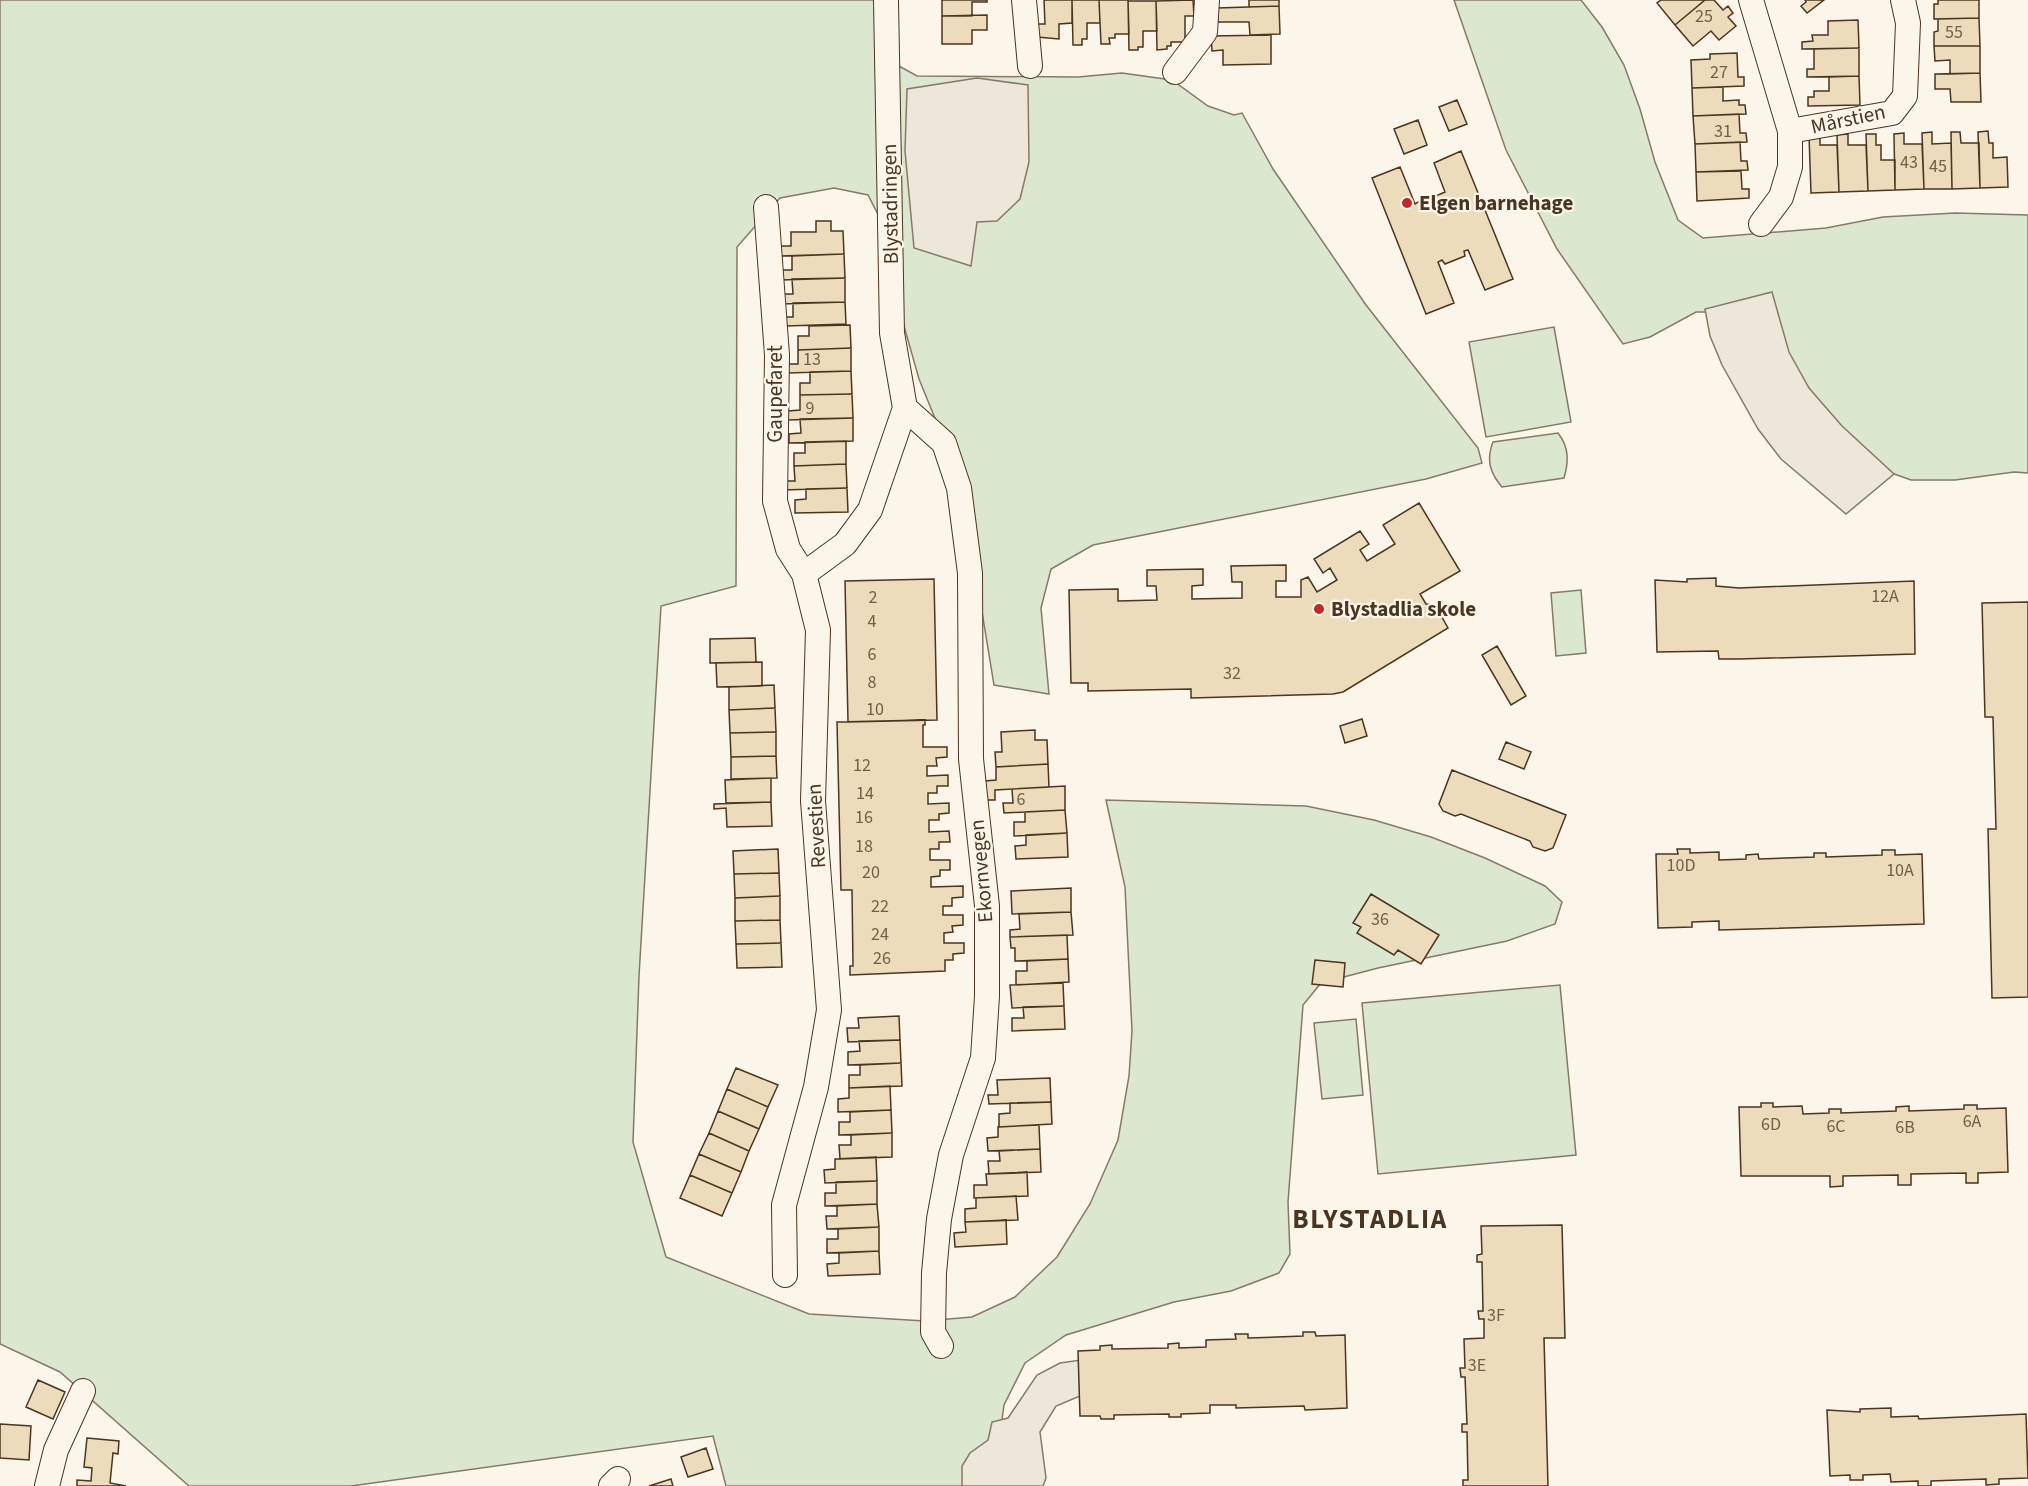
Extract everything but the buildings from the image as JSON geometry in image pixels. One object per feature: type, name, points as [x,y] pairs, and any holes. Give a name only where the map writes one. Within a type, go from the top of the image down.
[{"type":"street","name":"Blystadringen","points":[[886,0],[892,333],[905,408]]},
{"type":"street","points":[[1024,0],[1030,66]]},
{"type":"street","points":[[1175,72],[1205,32],[1207,0]]},
{"type":"street","name":"Mårstien","points":[[1751,0],[1790,132],[1893,113],[1905,96],[1908,23],[1903,0]]},
{"type":"street","points":[[1761,224],[1781,197],[1790,167],[1790,132]]},
{"type":"street","name":"Gaupefaret","points":[[766,207],[777,355],[775,501],[788,549],[804,574]]},
{"type":"street","points":[[804,574],[845,544],[870,510],[905,408]]},
{"type":"street","name":"Ekornvegen","points":[[905,408],[944,444],[959,488],[970,573],[971,759],[987,906],[987,996],[983,1058],[951,1155],[939,1219],[934,1273],[933,1332],[941,1346]]},
{"type":"street","name":"Revestien","points":[[785,1275],[784,1205],[816,1087],[829,1010],[813,801],[818,630],[804,574]]},
{"type":"street","points":[[47,1486],[56,1450],[83,1391]]},
{"type":"green space","points":[[0,0],[877,0],[888,60],[917,76],[1078,77],[1122,73],[1172,80],[1208,106],[1234,115],[1242,113],[1273,169],[1366,305],[1478,448],[1482,463],[1426,479],[1093,545],[1051,569],[1041,608],[1049,694],[994,685],[982,612],[941,433],[919,379],[904,326],[886,230],[868,195],[834,188],[780,198],[737,247],[736,586],[661,606],[639,976],[633,1142],[666,1257],[809,1314],[925,1321],[972,1317],[1015,1297],[1057,1257],[1090,1204],[1118,1140],[1129,1076],[1132,1031],[1125,887],[1106,800],[1306,806],[1374,820],[1431,837],[1485,858],[1545,886],[1562,902],[1555,924],[1507,941],[1378,968],[1321,983],[1303,1005],[1288,1202],[1290,1254],[1279,1273],[1231,1291],[1174,1302],[1066,1335],[1025,1363],[1004,1405],[996,1464],[973,1486],[726,1486],[713,1436],[351,1486],[189,1486],[60,1372],[0,1344]]},
{"type":"green space","points":[[1454,0],[1581,0],[1602,27],[1624,65],[1640,109],[1655,162],[1678,220],[1703,238],[1826,228],[1883,217],[1955,213],[2028,215],[2028,473],[2014,472],[1955,480],[1911,480],[1866,464],[1728,312],[1696,312],[1650,337],[1623,344],[1557,249],[1506,150]]},
{"type":"green space","points":[[1554,327],[1571,422],[1486,437],[1469,342]]},
{"type":"green space","points":[[1558,433],[1567,454],[1564,478],[1502,487],[1490,466],[1493,442]]},
{"type":"green space","points":[[1581,590],[1586,653],[1556,656],[1551,593]]},
{"type":"green space","points":[[1560,985],[1576,1155],[1378,1174],[1362,1003]]},
{"type":"green space","points":[[1356,1019],[1363,1095],[1322,1099],[1314,1023]]},
{"type":"shaded area","points":[[977,78],[1028,85],[1029,162],[1020,199],[997,221],[977,222],[971,266],[914,248],[905,151],[907,89]]},
{"type":"shaded area","points":[[1772,292],[1789,352],[1809,388],[1842,426],[1894,474],[1846,514],[1781,459],[1758,429],[1722,365],[1710,336],[1705,309]]},
{"type":"shaded area","points":[[1081,1360],[1080,1396],[1056,1406],[1040,1432],[1046,1478],[1043,1486],[962,1486],[962,1466],[970,1453],[988,1440],[992,1422],[1008,1418],[1037,1375],[1060,1363]]},
{"type":"place","name":"Elgen barnehage","points":[[1407,203]]},
{"type":"place","name":"Blystadlia skole","points":[[1319,609]]},
{"type":"district","name":"BLYSTADLIA","points":[[1370,1219]]}]
